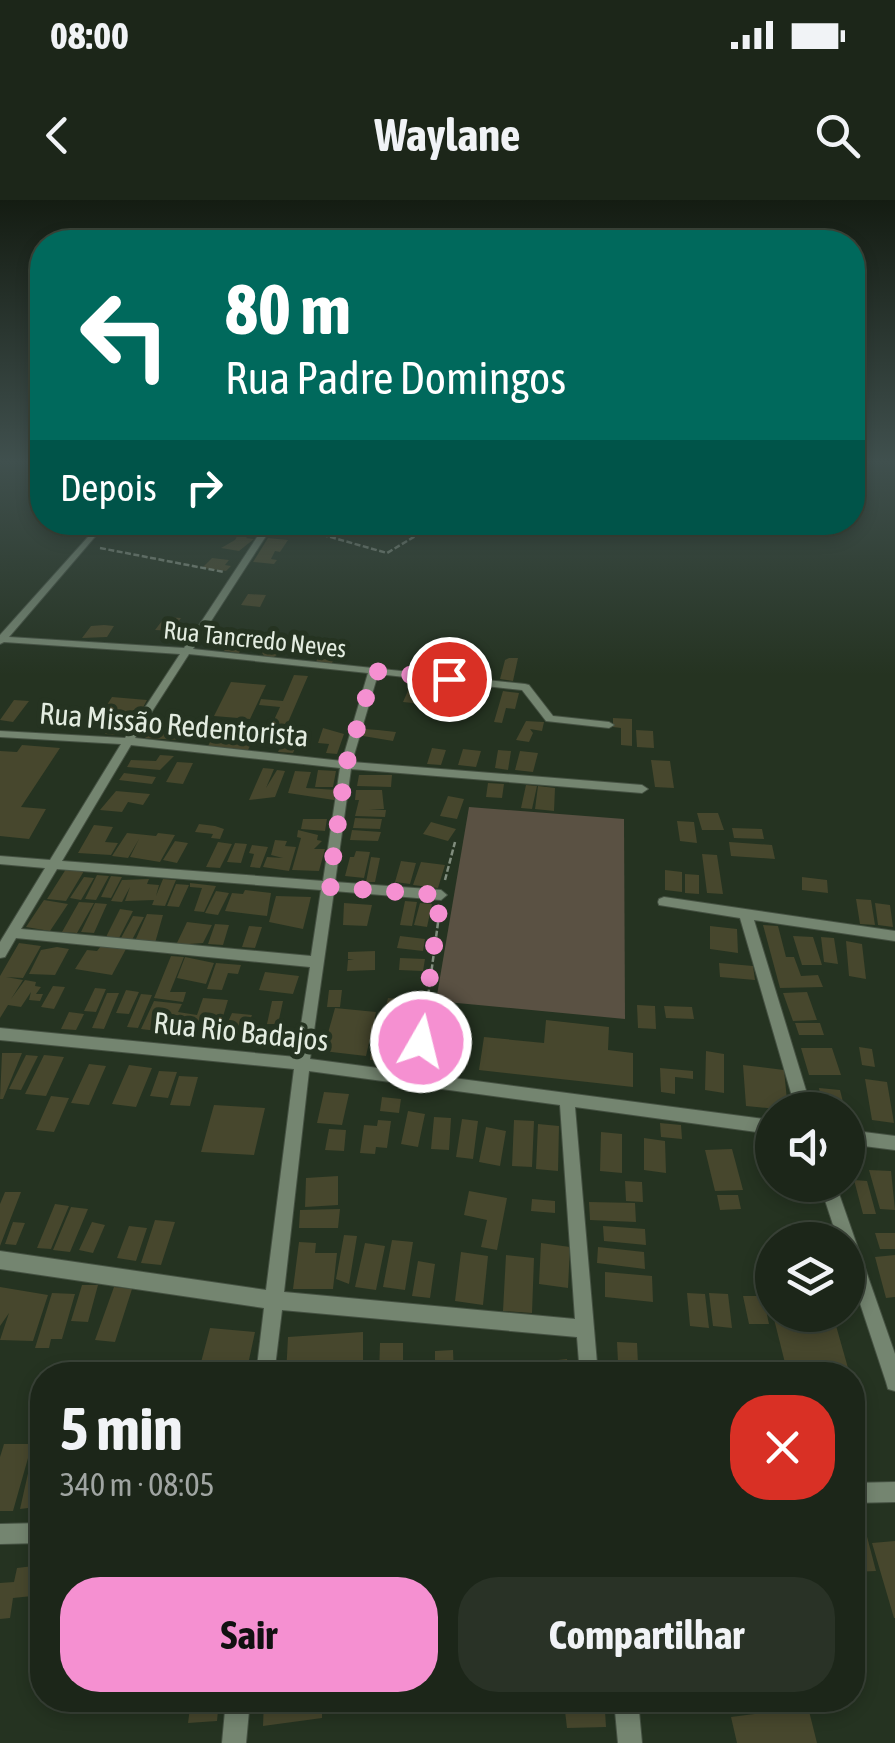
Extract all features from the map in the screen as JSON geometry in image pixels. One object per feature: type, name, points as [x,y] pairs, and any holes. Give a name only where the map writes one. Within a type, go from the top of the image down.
[{"type":"street","points":[[0,640],[92,535]]},
{"type":"street","points":[[0,953],[128,741],[262,535]]},
{"type":"street","name":"Rua Tancredo Neves","points":[[0,640],[186,651],[524,687],[550,719],[610,725]]},
{"type":"street","points":[[266,1362],[302,1064],[346,765],[374,671]]},
{"type":"street","name":"Rua Missão Redentorista","points":[[0,734],[128,741],[346,765],[642,789]]},
{"type":"street","points":[[0,860],[441,895]]},
{"type":"street","points":[[664,902],[895,936]]},
{"type":"street","points":[[745,913],[799,1092]]},
{"type":"street","points":[[12,933],[317,962]]},
{"type":"street","name":"Rua Rio Badajos","points":[[0,1034],[302,1064],[755,1126]]},
{"type":"street","points":[[568,1102],[588,1362]]},
{"type":"street","points":[[865,1139],[895,1143]]},
{"type":"street","points":[[0,1260],[272,1300],[584,1330]]},
{"type":"street","points":[[865,1294],[895,1382]]},
{"type":"street","points":[[865,1493],[895,1492]]},
{"type":"street","points":[[0,1534],[30,1533]]},
{"type":"street","points":[[234,1743],[237,1712]]},
{"type":"street","points":[[627,1712],[630,1743]]},
{"type":"path","points":[[325,535],[388,553],[418,535]]},
{"type":"path","points":[[83,546],[234,574]]},
{"type":"path","points":[[416,1080],[441,895],[455,842]]},
{"type":"shaded area","points":[[469,807],[624,819],[625,1019],[436,1001]]},
{"type":"building","points":[[238,535],[254,539],[239,551],[221,548]]},
{"type":"building","points":[[268,538],[288,540],[280,552],[275,551],[271,559],[277,560],[274,564],[253,562]]},
{"type":"building","points":[[212,558],[229,560],[225,565],[231,566],[226,571],[202,568]]},
{"type":"building","points":[[248,594],[266,595],[260,607],[241,605]]},
{"type":"building","points":[[165,617],[181,618],[172,631],[155,630]]},
{"type":"building","points":[[91,626],[114,626],[107,637],[82,638]]},
{"type":"building","points":[[234,636],[248,638],[239,653],[224,651]]},
{"type":"building","points":[[270,640],[279,649],[270,658],[261,649]]},
{"type":"building","points":[[322,647],[338,647],[332,663],[316,662]]},
{"type":"building","points":[[509,658],[518,658],[513,681],[500,679]]},
{"type":"building","points":[[294,675],[308,676],[283,734],[268,733],[280,707],[259,705],[261,699],[283,701]]},
{"type":"building","points":[[231,682],[266,685],[250,719],[214,716]]},
{"type":"building","points":[[411,684],[429,686],[422,704],[403,702]]},
{"type":"building","points":[[503,691],[519,693],[515,709],[506,708],[502,723],[494,722]]},
{"type":"building","points":[[112,697],[147,700],[141,711],[133,710],[120,735],[105,734],[123,710],[105,708]]},
{"type":"building","points":[[14,700],[29,701],[13,722],[0,720]]},
{"type":"building","points":[[613,718],[632,719],[632,746],[621,745],[621,728],[613,727]]},
{"type":"building","points":[[526,721],[544,722],[542,731],[530,729],[533,733],[529,742],[516,740]]},
{"type":"building","points":[[161,724],[188,726],[181,740],[145,738],[150,728],[159,729]]},
{"type":"building","points":[[323,728],[344,734],[337,754],[326,753],[329,744],[318,743]]},
{"type":"building","points":[[365,729],[396,732],[393,741],[363,736]]},
{"type":"building","points":[[636,730],[653,731],[654,748],[637,747]]},
{"type":"building","points":[[245,731],[256,734],[248,750],[208,746],[215,732],[243,736]]},
{"type":"building","points":[[284,738],[299,739],[293,753],[278,752]]},
{"type":"building","points":[[22,745],[60,748],[21,807],[46,809],[29,839],[0,836],[0,751],[17,752]]},
{"type":"building","points":[[432,748],[446,750],[441,765],[427,764]]},
{"type":"building","points":[[463,749],[481,751],[476,767],[458,765]]},
{"type":"building","points":[[498,750],[511,751],[508,770],[495,768]]},
{"type":"building","points":[[520,751],[538,753],[533,772],[515,770]]},
{"type":"building","points":[[160,755],[174,756],[160,770],[127,767],[131,760],[156,761]]},
{"type":"building","points":[[651,760],[670,761],[674,788],[655,787]]},
{"type":"building","points":[[177,762],[193,763],[183,784],[166,782]]},
{"type":"building","points":[[263,768],[274,769],[266,788],[277,770],[285,771],[275,797],[249,800]]},
{"type":"building","points":[[318,770],[336,771],[333,787],[315,787]]},
{"type":"building","points":[[295,771],[311,772],[306,788],[337,790],[334,800],[288,793]]},
{"type":"building","points":[[124,773],[156,777],[152,784],[119,780]]},
{"type":"building","points":[[359,775],[392,775],[391,787],[357,786]]},
{"type":"building","points":[[488,783],[504,784],[502,798],[486,797]]},
{"type":"building","points":[[526,785],[537,786],[532,809],[521,808]]},
{"type":"building","points":[[538,786],[555,788],[554,811],[535,809]]},
{"type":"building","points":[[356,790],[382,790],[384,809],[369,810],[386,810],[385,817],[355,816],[359,800],[355,800]]},
{"type":"building","points":[[116,791],[150,794],[143,805],[128,802],[122,812],[100,810]]},
{"type":"building","points":[[448,796],[464,799],[457,819],[440,816]]},
{"type":"building","points":[[697,813],[718,813],[724,830],[702,830]]},
{"type":"building","points":[[355,818],[382,819],[380,829],[353,828]]},
{"type":"building","points":[[303,819],[327,819],[325,831],[301,829]]},
{"type":"building","points":[[677,821],[694,822],[697,843],[680,841]]},
{"type":"building","points":[[431,822],[456,829],[448,841],[423,834]]},
{"type":"building","points":[[199,824],[224,829],[220,839],[195,832]]},
{"type":"building","points":[[94,825],[113,827],[105,842],[118,843],[111,855],[78,853]]},
{"type":"building","points":[[732,828],[762,829],[764,839],[734,838]]},
{"type":"building","points":[[298,830],[318,835],[317,840],[322,841],[314,849],[325,849],[319,871],[292,870],[301,838],[297,837]]},
{"type":"building","points":[[352,830],[381,832],[378,841],[350,840]]},
{"type":"building","points":[[127,833],[175,835],[160,862],[130,857],[139,839],[128,858],[112,856]]},
{"type":"building","points":[[275,840],[296,847],[289,871],[263,867],[267,857],[283,858],[271,855]]},
{"type":"building","points":[[175,841],[188,843],[177,863],[163,860]]},
{"type":"building","points":[[218,842],[232,844],[220,868],[206,867]]},
{"type":"building","points":[[729,842],[772,845],[775,859],[731,856]]},
{"type":"building","points":[[235,843],[247,844],[241,863],[227,862]]},
{"type":"building","points":[[252,845],[268,847],[260,868],[250,867]]},
{"type":"building","points":[[356,851],[370,852],[364,878],[345,876],[350,857]]},
{"type":"building","points":[[702,854],[717,855],[723,894],[707,893]]},
{"type":"building","points":[[371,857],[380,858],[375,882],[366,882]]},
{"type":"building","points":[[401,861],[416,863],[410,884],[395,882]]},
{"type":"building","points":[[421,862],[445,865],[438,888],[413,885]]},
{"type":"building","points":[[66,869],[84,871],[66,901],[47,899]]},
{"type":"building","points":[[665,870],[682,872],[682,892],[665,890]]},
{"type":"building","points":[[685,874],[699,875],[699,894],[685,893]]},
{"type":"building","points":[[97,875],[109,876],[96,900],[85,899]]},
{"type":"building","points":[[111,876],[122,877],[111,898],[101,897]]},
{"type":"building","points":[[84,877],[94,878],[81,900],[70,898]]},
{"type":"building","points":[[802,877],[827,880],[828,893],[802,890]]},
{"type":"building","points":[[149,879],[147,884],[159,885],[156,896],[163,879],[176,880],[165,906],[152,905],[154,900],[125,901],[130,887],[122,902],[111,901],[122,880]]},
{"type":"building","points":[[190,883],[216,886],[204,912],[194,911],[202,888],[190,887]]},
{"type":"building","points":[[176,884],[189,885],[179,907],[167,906]]},
{"type":"building","points":[[245,890],[271,893],[267,916],[225,911],[232,893],[243,894]]},
{"type":"building","points":[[216,891],[229,893],[218,915],[205,913]]},
{"type":"building","points":[[276,896],[311,897],[303,929],[269,922]]},
{"type":"building","points":[[856,899],[871,900],[875,925],[860,924]]},
{"type":"building","points":[[44,900],[68,904],[50,931],[26,927]]},
{"type":"building","points":[[405,901],[417,902],[412,926],[400,925]]},
{"type":"building","points":[[79,902],[94,903],[77,933],[62,932]]},
{"type":"building","points":[[95,903],[107,904],[94,933],[81,932]]},
{"type":"building","points":[[344,903],[372,905],[367,926],[343,925]]},
{"type":"building","points":[[420,903],[432,904],[427,927],[414,925]]},
{"type":"building","points":[[875,903],[890,905],[893,927],[878,925]]},
{"type":"building","points":[[120,909],[133,911],[119,938],[106,937]]},
{"type":"building","points":[[147,914],[163,915],[155,943],[135,941]]},
{"type":"building","points":[[133,916],[144,917],[132,940],[121,938]]},
{"type":"building","points":[[187,922],[212,925],[203,943],[176,945]]},
{"type":"building","points":[[215,924],[229,925],[223,945],[208,944]]},
{"type":"building","points":[[763,925],[778,926],[786,957],[794,957],[801,976],[818,975],[823,987],[780,988]]},
{"type":"building","points":[[249,926],[262,927],[255,948],[242,947]]},
{"type":"building","points":[[710,926],[737,929],[738,953],[710,949]]},
{"type":"building","points":[[400,936],[425,939],[423,951],[397,948]]},
{"type":"building","points":[[793,936],[813,937],[822,965],[802,965]]},
{"type":"building","points":[[821,937],[834,938],[838,964],[824,962]]},
{"type":"building","points":[[846,941],[862,944],[866,979],[849,976]]},
{"type":"building","points":[[19,943],[41,946],[23,978],[6,977],[23,980],[11,999],[25,980],[36,982],[35,986],[41,987],[36,994],[43,994],[40,1001],[29,1000],[31,992],[21,1007],[8,1005],[0,1018],[0,976]]},
{"type":"building","points":[[101,946],[126,949],[112,975],[75,969],[87,950],[97,951]]},
{"type":"building","points":[[69,949],[55,975],[29,974],[41,950]]},
{"type":"building","points":[[375,951],[375,970],[347,971],[348,960],[354,960],[348,959],[348,952]]},
{"type":"building","points":[[171,956],[184,957],[170,992],[186,992],[183,1002],[154,998]]},
{"type":"building","points":[[185,957],[214,963],[206,984],[177,978]]},
{"type":"building","points":[[400,958],[425,959],[423,971],[399,970]]},
{"type":"building","points":[[216,963],[241,965],[238,974],[228,973],[222,990],[207,989]]},
{"type":"building","points":[[719,963],[753,966],[755,980],[720,977]]},
{"type":"building","points":[[265,972],[299,976],[293,994],[259,990]]},
{"type":"building","points":[[53,986],[65,987],[54,1009],[41,1007]]},
{"type":"building","points":[[95,988],[106,989],[96,1012],[84,1011]]},
{"type":"building","points":[[126,990],[139,992],[129,1014],[116,1013]]},
{"type":"building","points":[[329,990],[342,990],[340,1007],[327,1007]]},
{"type":"building","points":[[807,992],[817,1020],[793,1021],[783,993]]},
{"type":"building","points":[[107,993],[119,993],[104,1029],[92,1028]]},
{"type":"building","points":[[141,994],[152,995],[138,1028],[127,1027]]},
{"type":"building","points":[[203,998],[228,1000],[218,1033],[190,1031],[189,1035],[141,1029],[154,1001],[182,1004],[178,1012],[197,1015]]},
{"type":"building","points":[[388,998],[421,1001],[419,1010],[386,1006]]},
{"type":"building","points":[[272,1001],[283,1001],[278,1024],[267,1024]]},
{"type":"building","points":[[637,1005],[655,1006],[656,1029],[638,1028]]},
{"type":"building","points":[[664,1006],[692,1007],[694,1019],[666,1018]]},
{"type":"building","points":[[335,1008],[376,1012],[366,1056],[323,1051]]},
{"type":"building","points":[[69,1012],[84,1014],[76,1030],[61,1029]]},
{"type":"building","points":[[232,1013],[252,1015],[243,1038],[222,1035]]},
{"type":"building","points":[[546,1020],[609,1027],[608,1050],[633,1053],[633,1087],[479,1070],[484,1037],[544,1043]]},
{"type":"building","points":[[795,1023],[820,1023],[824,1035],[799,1035]]},
{"type":"building","points":[[252,1026],[287,1029],[283,1044],[248,1041]]},
{"type":"building","points":[[373,1028],[401,1029],[397,1061],[370,1060]]},
{"type":"building","points":[[859,1047],[872,1049],[875,1067],[862,1065]]},
{"type":"building","points":[[801,1048],[832,1048],[841,1075],[809,1075]]},
{"type":"building","points":[[706,1051],[724,1054],[724,1093],[705,1090]]},
{"type":"building","points":[[2,1053],[22,1053],[0,1099]]},
{"type":"building","points":[[26,1055],[38,1056],[21,1090],[9,1089]]},
{"type":"building","points":[[44,1055],[64,1057],[46,1096],[25,1094]]},
{"type":"building","points":[[89,1064],[106,1066],[89,1105],[71,1103]]},
{"type":"building","points":[[129,1065],[152,1068],[136,1107],[112,1104]]},
{"type":"building","points":[[743,1065],[784,1070],[786,1092],[755,1092],[755,1107],[746,1106]]},
{"type":"building","points":[[660,1068],[693,1071],[693,1079],[675,1077],[675,1094],[661,1092]]},
{"type":"building","points":[[159,1071],[177,1072],[168,1098],[150,1096]]},
{"type":"building","points":[[179,1076],[198,1077],[190,1106],[170,1105]]},
{"type":"building","points":[[865,1079],[887,1082],[894,1123],[872,1120]]},
{"type":"building","points":[[324,1092],[349,1094],[342,1125],[317,1123]]},
{"type":"building","points":[[51,1096],[69,1098],[54,1132],[36,1130]]},
{"type":"building","points":[[382,1097],[401,1099],[399,1113],[380,1111]]},
{"type":"building","points":[[214,1105],[265,1108],[254,1155],[201,1152]]},
{"type":"building","points":[[408,1111],[425,1114],[418,1147],[401,1144]]},
{"type":"building","points":[[434,1117],[451,1118],[449,1150],[431,1149]]},
{"type":"building","points":[[462,1119],[478,1121],[473,1159],[456,1157]]},
{"type":"building","points":[[378,1120],[391,1121],[387,1148],[376,1147],[375,1154],[360,1153],[364,1125],[377,1126]]},
{"type":"building","points":[[514,1120],[534,1121],[532,1167],[512,1166]]},
{"type":"building","points":[[660,1123],[681,1125],[682,1139],[661,1137]]},
{"type":"building","points":[[538,1124],[559,1126],[558,1171],[536,1169]]},
{"type":"building","points":[[486,1127],[506,1131],[500,1166],[479,1162]]},
{"type":"building","points":[[329,1129],[346,1130],[344,1151],[325,1150]]},
{"type":"building","points":[[601,1132],[622,1134],[622,1173],[600,1171]]},
{"type":"building","points":[[644,1138],[665,1141],[666,1173],[644,1170]]},
{"type":"building","points":[[732,1149],[743,1190],[715,1191],[705,1150]]},
{"type":"building","points":[[869,1170],[891,1171],[895,1210],[880,1209]]},
{"type":"building","points":[[338,1176],[338,1205],[305,1207],[306,1178]]},
{"type":"building","points":[[625,1181],[642,1182],[643,1202],[626,1201]]},
{"type":"building","points":[[867,1181],[876,1214],[863,1214],[860,1202],[865,1202]]},
{"type":"building","points":[[469,1191],[507,1198],[497,1250],[481,1247],[487,1220],[464,1215]]},
{"type":"building","points":[[5,1192],[21,1192],[0,1246],[0,1204]]},
{"type":"building","points":[[717,1195],[738,1195],[741,1209],[720,1210]]},
{"type":"building","points":[[532,1199],[555,1201],[555,1213],[531,1211]]},
{"type":"building","points":[[589,1202],[635,1203],[636,1222],[590,1220]]},
{"type":"building","points":[[55,1204],[69,1206],[51,1249],[37,1248]]},
{"type":"building","points":[[71,1207],[88,1209],[70,1252],[53,1250]]},
{"type":"building","points":[[340,1209],[338,1228],[299,1228],[300,1210]]},
{"type":"building","points":[[155,1220],[175,1222],[161,1265],[141,1263]]},
{"type":"building","points":[[13,1222],[25,1223],[16,1245],[5,1244]]},
{"type":"building","points":[[92,1222],[105,1225],[93,1253],[79,1250]]},
{"type":"building","points":[[129,1226],[147,1228],[136,1261],[117,1258]]},
{"type":"building","points":[[603,1226],[645,1229],[646,1245],[604,1241]]},
{"type":"building","points":[[875,1233],[895,1233],[895,1249],[880,1249]]},
{"type":"building","points":[[344,1235],[357,1236],[349,1284],[336,1279]]},
{"type":"building","points":[[392,1240],[413,1242],[405,1290],[383,1287]]},
{"type":"building","points":[[299,1242],[316,1243],[315,1253],[337,1253],[333,1289],[293,1289]]},
{"type":"building","points":[[365,1243],[385,1246],[376,1290],[355,1287]]},
{"type":"building","points":[[541,1243],[570,1247],[568,1288],[539,1284]]},
{"type":"building","points":[[598,1247],[644,1252],[645,1269],[597,1263]]},
{"type":"building","points":[[461,1252],[488,1256],[483,1305],[455,1301]]},
{"type":"building","points":[[506,1255],[534,1258],[532,1313],[503,1311]]},
{"type":"building","points":[[895,1255],[895,1297],[886,1298],[875,1257]]},
{"type":"building","points":[[418,1261],[435,1264],[430,1298],[412,1296]]},
{"type":"building","points":[[605,1272],[652,1276],[653,1302],[605,1297]]},
{"type":"building","points":[[82,1285],[98,1285],[88,1322],[71,1321]]},
{"type":"building","points":[[0,1287],[48,1295],[33,1341],[0,1340],[9,1313],[0,1326]]},
{"type":"building","points":[[114,1287],[132,1289],[115,1342],[95,1340]]},
{"type":"building","points":[[52,1293],[75,1294],[62,1339],[51,1339],[49,1348],[35,1348]]},
{"type":"building","points":[[687,1293],[705,1294],[709,1328],[690,1326]]},
{"type":"building","points":[[709,1293],[728,1294],[732,1328],[713,1326]]},
{"type":"building","points":[[743,1296],[755,1296],[755,1324],[749,1324]]},
{"type":"building","points":[[210,1328],[255,1332],[249,1362],[201,1362]]},
{"type":"building","points":[[363,1332],[363,1362],[287,1362],[288,1337]]},
{"type":"building","points":[[777,1332],[838,1332],[846,1362],[785,1362]]},
{"type":"building","points":[[617,1342],[637,1343],[638,1362],[618,1362]]},
{"type":"building","points":[[380,1343],[403,1343],[403,1362],[379,1362]]},
{"type":"building","points":[[453,1350],[453,1362],[435,1362],[435,1351]]},
{"type":"building","points":[[4,1444],[30,1444],[13,1511],[0,1511],[0,1457]]},
{"type":"building","points":[[30,1464],[30,1508],[20,1509]]},
{"type":"building","points":[[865,1529],[876,1571],[865,1571]]},
{"type":"building","points":[[895,1541],[895,1618],[894,1618],[872,1543]]},
{"type":"building","points":[[30,1566],[30,1596],[13,1598],[10,1618],[0,1619],[0,1583],[14,1582],[17,1568]]},
{"type":"building","points":[[189,1712],[218,1712],[217,1721],[188,1723]]},
{"type":"building","points":[[264,1712],[322,1712],[322,1718],[263,1726]]},
{"type":"building","points":[[565,1712],[605,1712],[606,1727],[567,1728]]},
{"type":"building","points":[[809,1712],[817,1743],[737,1743],[731,1717]]},
{"type":"route","points":[[421,1042],[441,895],[329,887],[346,765],[374,671],[449,679]]}]
